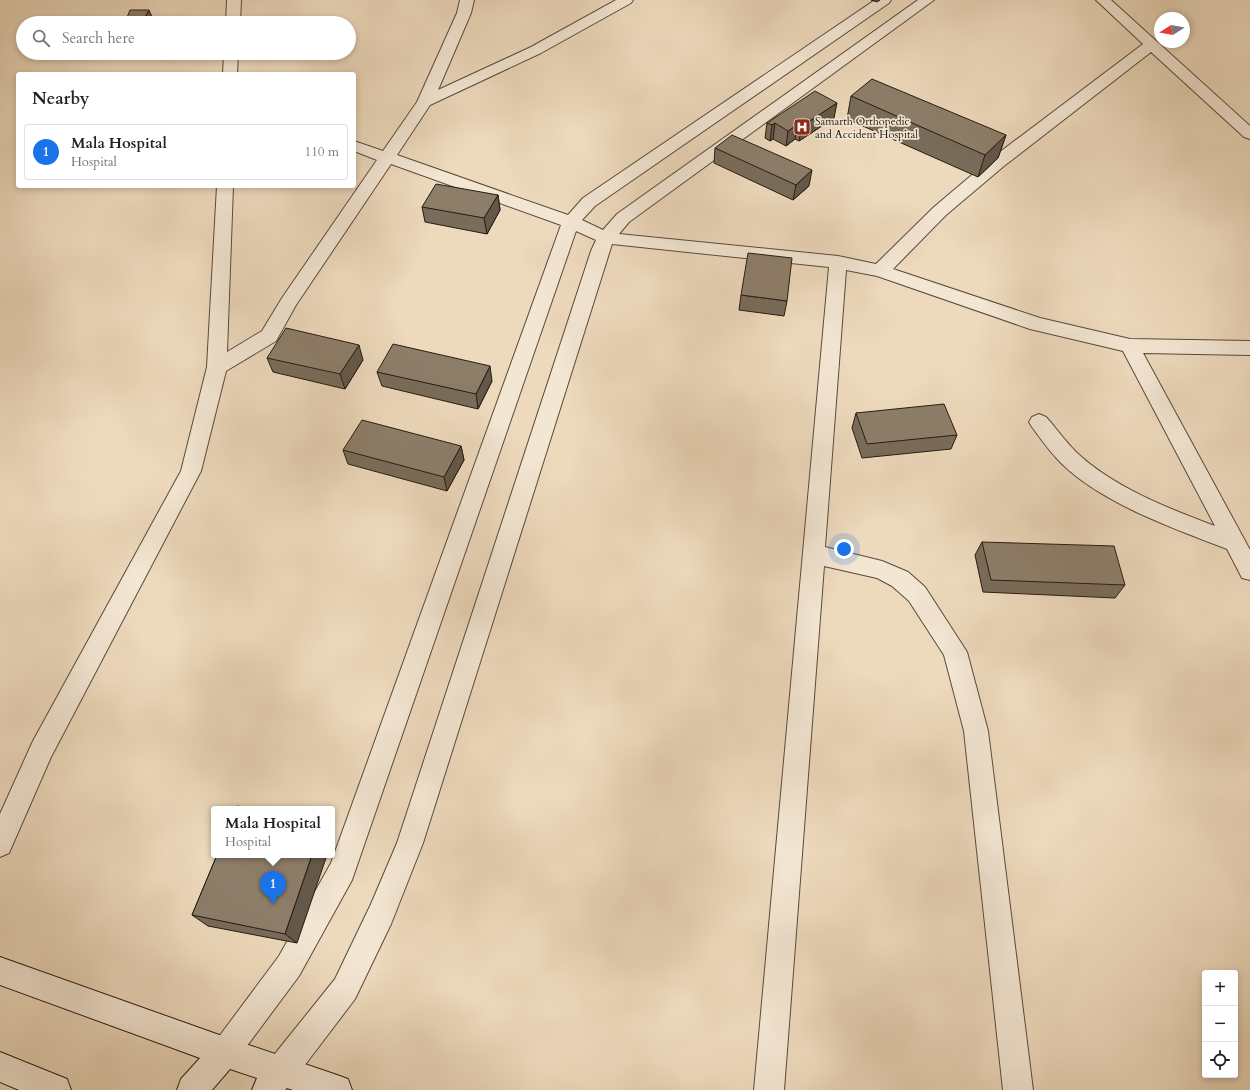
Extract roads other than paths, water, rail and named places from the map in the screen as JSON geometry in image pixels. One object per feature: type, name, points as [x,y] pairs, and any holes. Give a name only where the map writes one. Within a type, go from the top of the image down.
[{"type":"street","points":[[233,16],[234,0]]},
{"type":"street","points":[[217,367],[269,336],[288,302],[425,102],[464,13],[467,0]]},
{"type":"street","points":[[425,102],[536,50],[626,0]]},
{"type":"street","points":[[192,1090],[225,1052],[289,966],[342,870],[571,222],[589,202],[884,0]]},
{"type":"street","points":[[274,1081],[345,990],[381,914],[410,843],[600,251],[606,238],[623,218],[927,0]]},
{"type":"street","points":[[1103,0],[1250,134]]},
{"type":"street","points":[[880,271],[940,211],[998,162],[1152,44]]},
{"type":"street","points":[[230,72],[231,60]]},
{"type":"street","points":[[356,147],[571,222],[606,238],[838,262],[880,271],[1036,324],[1130,346],[1250,348]]},
{"type":"street","points":[[0,844],[42,748],[191,471],[217,367],[225,188]]},
{"type":"street","points":[[769,1090],[838,262]]},
{"type":"street","points":[[1130,346],[1250,571]]},
{"type":"street","points":[[1039,422],[1068,457],[1098,481],[1160,514],[1235,543]]},
{"type":"street","points":[[814,554],[882,570],[900,579],[917,594],[955,652],[976,731],[1018,1090]]},
{"type":"street","points":[[0,971],[225,1052],[274,1081],[337,1090]]},
{"type":"street","points":[[0,1067],[56,1090]]},
{"type":"place","name":"Samarth Orthopedic and Accident Hospital","points":[[802,127]]},
{"type":"place","name":"Mala Hospital","points":[[273,904]]}]
